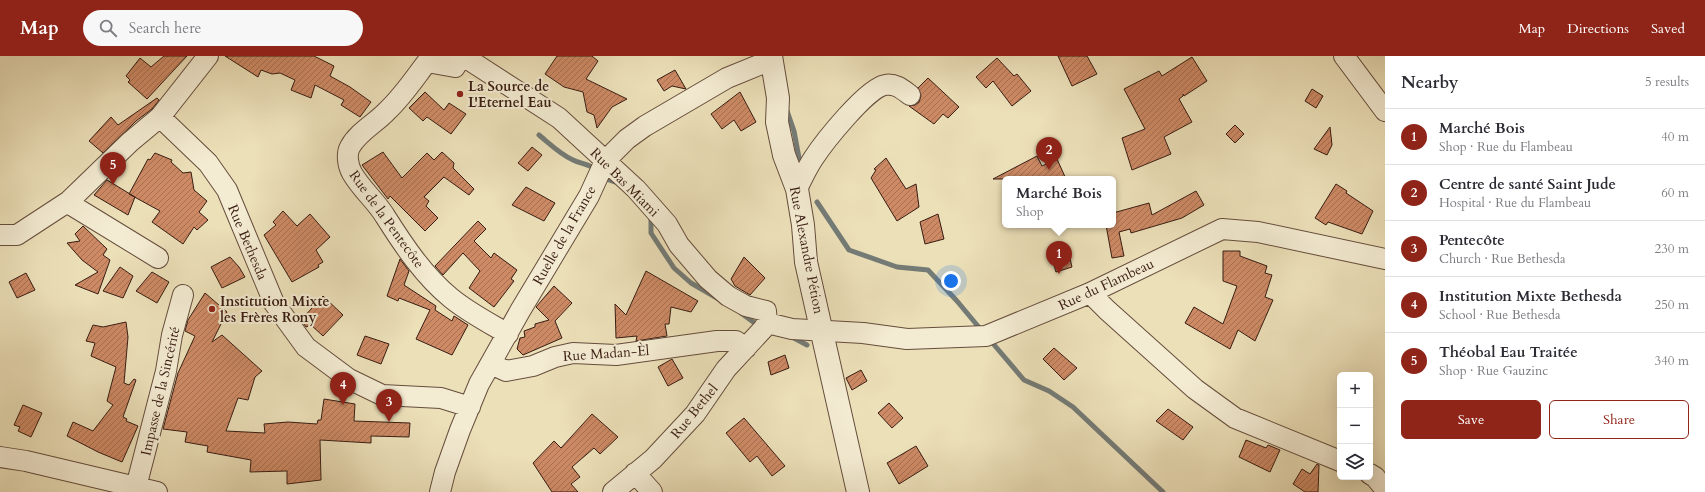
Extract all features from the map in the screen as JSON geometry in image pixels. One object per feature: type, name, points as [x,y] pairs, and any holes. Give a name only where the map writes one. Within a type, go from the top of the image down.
[{"type":"street","points":[[0,236],[17,235],[68,201],[130,142],[160,117],[208,56]]},
{"type":"street","name":"Rue Bas Miami","points":[[462,56],[560,118],[636,189],[667,224],[679,245],[708,279],[728,296],[746,306],[766,311],[767,322]]},
{"type":"street","name":"Rue de la Pentecôte","points":[[462,56],[456,66],[427,62],[404,94],[387,112],[363,132],[350,147],[347,158],[351,172],[385,216],[390,226],[416,261],[434,283],[452,299],[508,334]]},
{"type":"street","points":[[1344,56],[1385,111]]},
{"type":"street","name":"Ruelle de la France","points":[[440,492],[445,472],[470,407],[491,364],[589,196],[605,161],[627,139],[645,126],[727,78],[771,58]]},
{"type":"street","name":"Rue Alexandre Pétion","points":[[771,58],[778,98],[777,122],[784,155],[797,189],[803,225],[806,262],[823,330],[858,492]]},
{"type":"street","points":[[797,189],[812,160],[832,133],[861,101],[883,85],[893,84],[910,95]]},
{"type":"street","name":"Rue Bethesda","points":[[160,117],[208,163],[227,190],[274,303],[306,347],[349,378],[382,395],[441,398],[470,407]]},
{"type":"street","points":[[68,201],[73,206],[158,258]]},
{"type":"street","name":"Rue du Flambeau","points":[[767,322],[792,329],[823,330],[907,339],[986,336],[1090,292],[1222,229],[1258,232],[1385,258]]},
{"type":"street","points":[[1090,292],[1107,310],[1194,389],[1235,418],[1337,461]]},
{"type":"street","name":"Impasse de la Sincérité","points":[[136,487],[161,393],[172,335],[183,295]]},
{"type":"street","name":"Rue Bethel","points":[[613,492],[652,459],[695,414],[726,369],[764,329],[767,322]]},
{"type":"street","name":"Rue Madan-Èl","points":[[491,364],[506,371],[533,366],[555,357],[573,353],[616,355],[718,341],[736,341],[746,348]]},
{"type":"street","points":[[0,458],[26,461],[157,492]]},
{"type":"street","points":[[635,473],[652,492]]},
{"type":"street","points":[[1373,476],[1385,489]]},
{"type":"building","points":[[164,56],[187,56],[147,99],[128,82],[130,80],[126,76],[140,58],[151,67]]},
{"type":"building","points":[[225,56],[314,56],[334,66],[330,76],[350,87],[371,102],[360,117],[341,105],[344,100],[315,85],[311,98],[291,90],[295,80],[280,73],[272,74],[261,70],[258,77]]},
{"type":"building","points":[[557,56],[592,56],[598,61],[586,79],[627,99],[612,107],[597,128],[594,115],[587,112],[583,92],[564,87],[545,74]]},
{"type":"building","points":[[1058,56],[1087,56],[1097,74],[1072,86]]},
{"type":"building","points":[[1192,57],[1207,81],[1184,96],[1183,94],[1183,96],[1179,99],[1192,122],[1164,137],[1171,154],[1132,170],[1122,138],[1145,129],[1124,89],[1159,71],[1162,76]]},
{"type":"building","points":[[997,58],[1014,76],[1017,74],[1031,91],[1012,106],[993,81],[986,88],[976,77]]},
{"type":"building","points":[[675,70],[686,89],[672,86],[664,91],[657,80]]},
{"type":"building","points":[[928,78],[959,107],[948,118],[943,114],[934,124],[909,106],[915,105],[919,102],[921,96],[918,88]]},
{"type":"building","points":[[1312,89],[1323,96],[1316,108],[1305,101]]},
{"type":"building","points":[[425,92],[444,110],[449,103],[466,114],[451,134],[427,117],[423,121],[409,108]]},
{"type":"building","points":[[740,92],[756,122],[741,131],[734,120],[722,129],[711,114]]},
{"type":"building","points":[[157,98],[159,100],[152,109],[136,121],[103,153],[89,141],[111,117],[118,125]]},
{"type":"building","points":[[1235,125],[1244,134],[1235,143],[1226,134]]},
{"type":"building","points":[[1330,127],[1332,145],[1327,155],[1314,149]]},
{"type":"building","points":[[532,147],[542,155],[528,171],[518,163]]},
{"type":"building","points":[[383,152],[402,178],[427,153],[434,160],[442,152],[454,163],[453,168],[474,189],[469,195],[444,177],[424,197],[429,201],[426,206],[438,218],[425,231],[390,196],[388,199],[362,165]]},
{"type":"building","points":[[155,153],[172,160],[171,162],[183,173],[191,172],[194,190],[207,201],[199,212],[208,220],[197,230],[194,227],[183,244],[152,222],[160,211],[129,194],[148,159],[150,160]]},
{"type":"building","points":[[1037,156],[1042,166],[1057,159],[1065,176],[1002,176],[1002,179],[993,179]]},
{"type":"building","points":[[886,158],[906,189],[916,184],[919,207],[897,221],[871,178],[876,170],[874,169]]},
{"type":"building","points":[[107,180],[135,197],[128,215],[94,195]]},
{"type":"building","points":[[1336,184],[1347,191],[1346,193],[1373,211],[1362,234],[1328,222],[1326,225],[1315,218]]},
{"type":"building","points":[[526,187],[555,203],[544,221],[512,205]]},
{"type":"building","points":[[1196,191],[1204,205],[1182,218],[1131,233],[1130,229],[1119,232],[1124,256],[1112,258],[1107,228],[1116,228],[1116,212],[1149,203],[1152,215]]},
{"type":"building","points":[[283,211],[297,226],[310,214],[330,237],[316,250],[323,262],[318,265],[319,267],[292,282],[264,235],[276,225],[273,222]]},
{"type":"building","points":[[938,214],[944,239],[925,244],[920,222]]},
{"type":"building","points":[[478,221],[486,229],[474,241],[491,258],[494,253],[517,270],[511,279],[514,281],[494,307],[469,288],[480,271],[463,253],[443,275],[435,266]]},
{"type":"building","points":[[83,226],[107,249],[103,255],[110,260],[98,294],[75,285],[98,272],[82,260],[67,243],[80,241],[75,234]]},
{"type":"building","points":[[1068,250],[1072,267],[1056,272],[1051,255]]},
{"type":"building","points":[[1223,251],[1240,251],[1240,256],[1267,266],[1265,273],[1272,275],[1265,297],[1273,300],[1255,341],[1238,330],[1230,349],[1185,323],[1194,307],[1223,324],[1237,286],[1223,281]]},
{"type":"building","points":[[230,257],[245,277],[222,288],[211,267]]},
{"type":"building","points":[[744,257],[765,278],[750,295],[735,286],[731,279]]},
{"type":"building","points":[[400,259],[409,271],[404,285],[436,306],[435,310],[452,321],[454,316],[468,325],[452,355],[416,339],[430,310],[399,298],[398,301],[387,296]]},
{"type":"building","points":[[120,267],[133,276],[123,298],[103,291]]},
{"type":"building","points":[[646,271],[698,301],[691,312],[671,307],[669,324],[665,324],[667,336],[636,341],[637,336],[616,338],[615,304],[626,315]]},
{"type":"building","points":[[152,272],[169,282],[157,303],[136,291]]},
{"type":"building","points":[[26,273],[35,290],[17,298],[9,282]]},
{"type":"building","points":[[554,286],[572,303],[555,321],[562,338],[523,355],[517,349],[520,338],[525,337],[524,331],[535,327],[535,324],[549,320],[536,307]]},
{"type":"building","points":[[205,293],[227,312],[212,342],[222,335],[262,371],[255,377],[248,400],[238,398],[226,431],[265,433],[264,424],[288,422],[317,424],[318,420],[321,420],[324,399],[355,404],[354,421],[410,423],[409,437],[371,436],[371,443],[320,440],[321,480],[287,484],[287,471],[250,472],[251,460],[207,452],[208,446],[185,442],[187,432],[163,429],[178,373],[195,336],[185,331],[188,320]]},
{"type":"building","points":[[323,296],[343,315],[323,336],[311,325],[306,327],[301,320]]},
{"type":"building","points":[[126,322],[128,337],[124,383],[129,385],[134,379],[136,380],[123,417],[127,419],[126,421],[138,426],[122,462],[98,452],[67,436],[73,422],[93,431],[113,405],[107,401],[116,367],[91,356],[95,343],[86,341],[93,325],[103,327]]},
{"type":"building","points":[[365,336],[389,344],[381,364],[357,355]]},
{"type":"building","points":[[1054,348],[1077,368],[1064,380],[1043,359]]},
{"type":"building","points":[[785,355],[789,368],[771,375],[768,362]]},
{"type":"building","points":[[672,359],[683,378],[668,386],[658,367]]},
{"type":"building","points":[[861,370],[867,381],[852,390],[846,378]]},
{"type":"building","points":[[889,403],[903,418],[892,428],[878,413]]},
{"type":"building","points":[[23,405],[42,413],[31,437],[18,431],[20,427],[14,425]]},
{"type":"building","points":[[1168,409],[1193,427],[1183,440],[1156,421]]},
{"type":"building","points":[[592,414],[618,437],[600,454],[594,448],[572,467],[580,477],[571,484],[578,492],[552,492],[533,463],[554,441],[561,448]]},
{"type":"building","points":[[744,418],[785,466],[772,476],[757,456],[750,462],[726,433]]},
{"type":"building","points":[[1246,440],[1266,448],[1268,445],[1280,450],[1270,472],[1239,457]]},
{"type":"building","points":[[916,446],[928,466],[899,484],[887,463]]},
{"type":"building","points":[[1317,464],[1319,465],[1318,492],[1305,492],[1293,484],[1302,469],[1310,474]]},
{"type":"waterway","points":[[786,108],[794,131],[799,158]]},
{"type":"waterway","points":[[539,135],[568,158],[591,166],[596,170]]},
{"type":"waterway","points":[[602,176],[618,183]]},
{"type":"waterway","points":[[817,202],[849,250],[897,267],[928,270],[982,331]]},
{"type":"waterway","points":[[651,216],[651,233],[674,268],[691,283],[717,298]]},
{"type":"waterway","points":[[741,313],[760,327]]},
{"type":"waterway","points":[[792,337],[807,345]]},
{"type":"waterway","points":[[990,340],[1024,380],[1049,391],[1073,407],[1163,492]]},
{"type":"place","name":"La Source de L'Eternel Eau","points":[[460,94]]},
{"type":"place","name":"Centre de santé Saint Jude","points":[[1049,170]]},
{"type":"place","name":"Théobal Eau Traitée","points":[[113,185]]},
{"type":"place","name":"Marché Bois","points":[[1059,274]]},
{"type":"place","name":"Institution Mixte les Frères Rony","points":[[212,309]]},
{"type":"place","name":"Institution Mixte Bethesda","points":[[343,405]]},
{"type":"place","name":"Pentecôte","points":[[389,422]]}]
